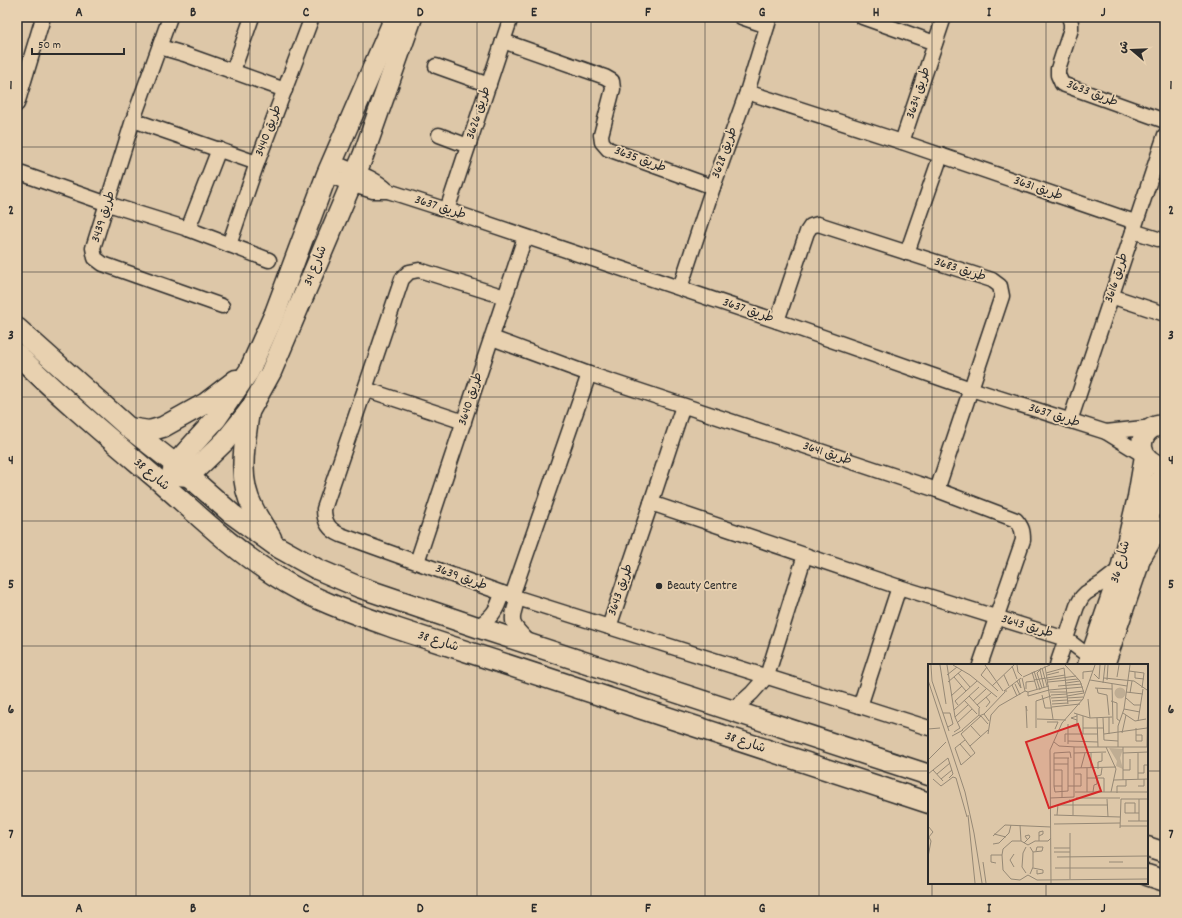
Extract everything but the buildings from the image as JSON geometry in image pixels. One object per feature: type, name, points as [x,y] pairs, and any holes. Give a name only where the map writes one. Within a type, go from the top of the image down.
[{"type":"street","name":"طريق 3439","points":[[170,17],[133,120],[94,248],[95,258],[103,264],[222,306]]},
{"type":"street","points":[[233,71],[252,17]]},
{"type":"street","name":"طريق 3440","points":[[229,245],[257,163],[312,17]]},
{"type":"street","name":"شارع 34","points":[[178,471],[249,371],[275,313],[330,168],[395,17]]},
{"type":"street","name":"شارع 34","points":[[178,471],[225,441],[250,410],[271,372],[286,340],[363,156],[412,17]]},
{"type":"street","points":[[741,17],[768,22]]},
{"type":"street","points":[[862,17],[935,44]]},
{"type":"street","name":"طريق 3634","points":[[902,142],[944,17]]},
{"type":"street","name":"طريق 3633","points":[[1068,17],[1071,24],[1071,29],[1058,69],[1058,75],[1062,84],[1165,121]]},
{"type":"street","name":"طريق 3626","points":[[447,210],[503,41],[509,18]]},
{"type":"street","points":[[17,104],[41,19]]},
{"type":"street","name":"طريق 3628","points":[[680,288],[712,187],[747,92],[768,22]]},
{"type":"street","name":"طريق 3635","points":[[503,41],[605,76],[612,81],[613,89],[601,134],[602,142],[608,149],[712,187]]},
{"type":"street","points":[[160,47],[285,90]]},
{"type":"street","points":[[436,66],[489,84]]},
{"type":"street","name":"طريق 3631","points":[[747,92],[941,155],[1134,227],[1158,239]]},
{"type":"street","points":[[133,120],[257,163]]},
{"type":"street","name":"طريق 3616","points":[[1070,421],[1165,135]]},
{"type":"street","points":[[439,136],[468,146]]},
{"type":"street","points":[[188,230],[219,150]]},
{"type":"street","points":[[907,253],[941,155]]},
{"type":"street","name":"طريق 3637","points":[[330,168],[353,178],[373,191],[388,191],[447,210],[777,321],[971,389],[1106,432],[1145,456]]},
{"type":"street","points":[[17,172],[188,230],[269,260]]},
{"type":"street","name":"طريق 3683","points":[[777,321],[807,232],[811,226],[818,224],[992,280],[1000,286],[1002,296],[937,490]]},
{"type":"street","name":"طريق 3640","points":[[417,562],[525,236]]},
{"type":"street","name":"طريق 3639","points":[[505,297],[424,271],[414,270],[402,279],[366,390],[324,509],[324,516],[330,528],[335,532],[510,596]]},
{"type":"street","points":[[1111,296],[1165,314]]},
{"type":"street","name":"شارع 38","points":[[17,328],[178,471],[232,514],[276,546],[317,569],[359,587],[533,646],[928,775]]},
{"type":"street","name":"طريق 3641","points":[[492,338],[588,374],[937,490],[1016,520],[1021,526],[1023,540],[980,664]]},
{"type":"street","name":"شارع 38","points":[[17,354],[87,420],[237,549],[274,575],[314,597],[336,607],[928,803]]},
{"type":"street","points":[[129,428],[149,431],[163,427],[206,403],[249,371]]},
{"type":"street","points":[[533,646],[515,628],[512,622],[510,596],[588,374]]},
{"type":"street","points":[[366,390],[464,422]]},
{"type":"street","name":"طريق 3643","points":[[510,596],[608,627],[683,406]]},
{"type":"street","points":[[250,410],[244,444],[244,484],[252,508],[276,546]]},
{"type":"street","points":[[87,420],[104,426],[154,467],[178,471],[171,481],[175,495]]},
{"type":"street","name":"طريق 3637","points":[[1106,432],[1161,424]]},
{"type":"street","name":"شارع 36","points":[[1129,567],[1145,456],[1142,443],[1144,436],[1161,424]]},
{"type":"street","points":[[1145,456],[1149,461],[1155,464],[1165,465]]},
{"type":"street","name":"شارع 36","points":[[1095,663],[1155,491],[1165,470]]},
{"type":"street","name":"طريق 3643","points":[[651,503],[899,587],[1066,639],[1082,596],[1129,567],[1155,540],[1165,522]]},
{"type":"street","points":[[732,711],[752,693],[767,676],[805,555]]},
{"type":"street","points":[[860,706],[899,587]]},
{"type":"street","points":[[477,627],[489,619],[499,602],[510,596]]},
{"type":"street","points":[[608,627],[928,728]]},
{"type":"street","points":[[1057,664],[1066,639],[1095,663]]},
{"type":"street","points":[[1148,847],[1165,853]]},
{"type":"street","points":[[1148,875],[1165,881]]},
{"type":"place","name":"Beauty Centre","points":[[659,586]]}]
